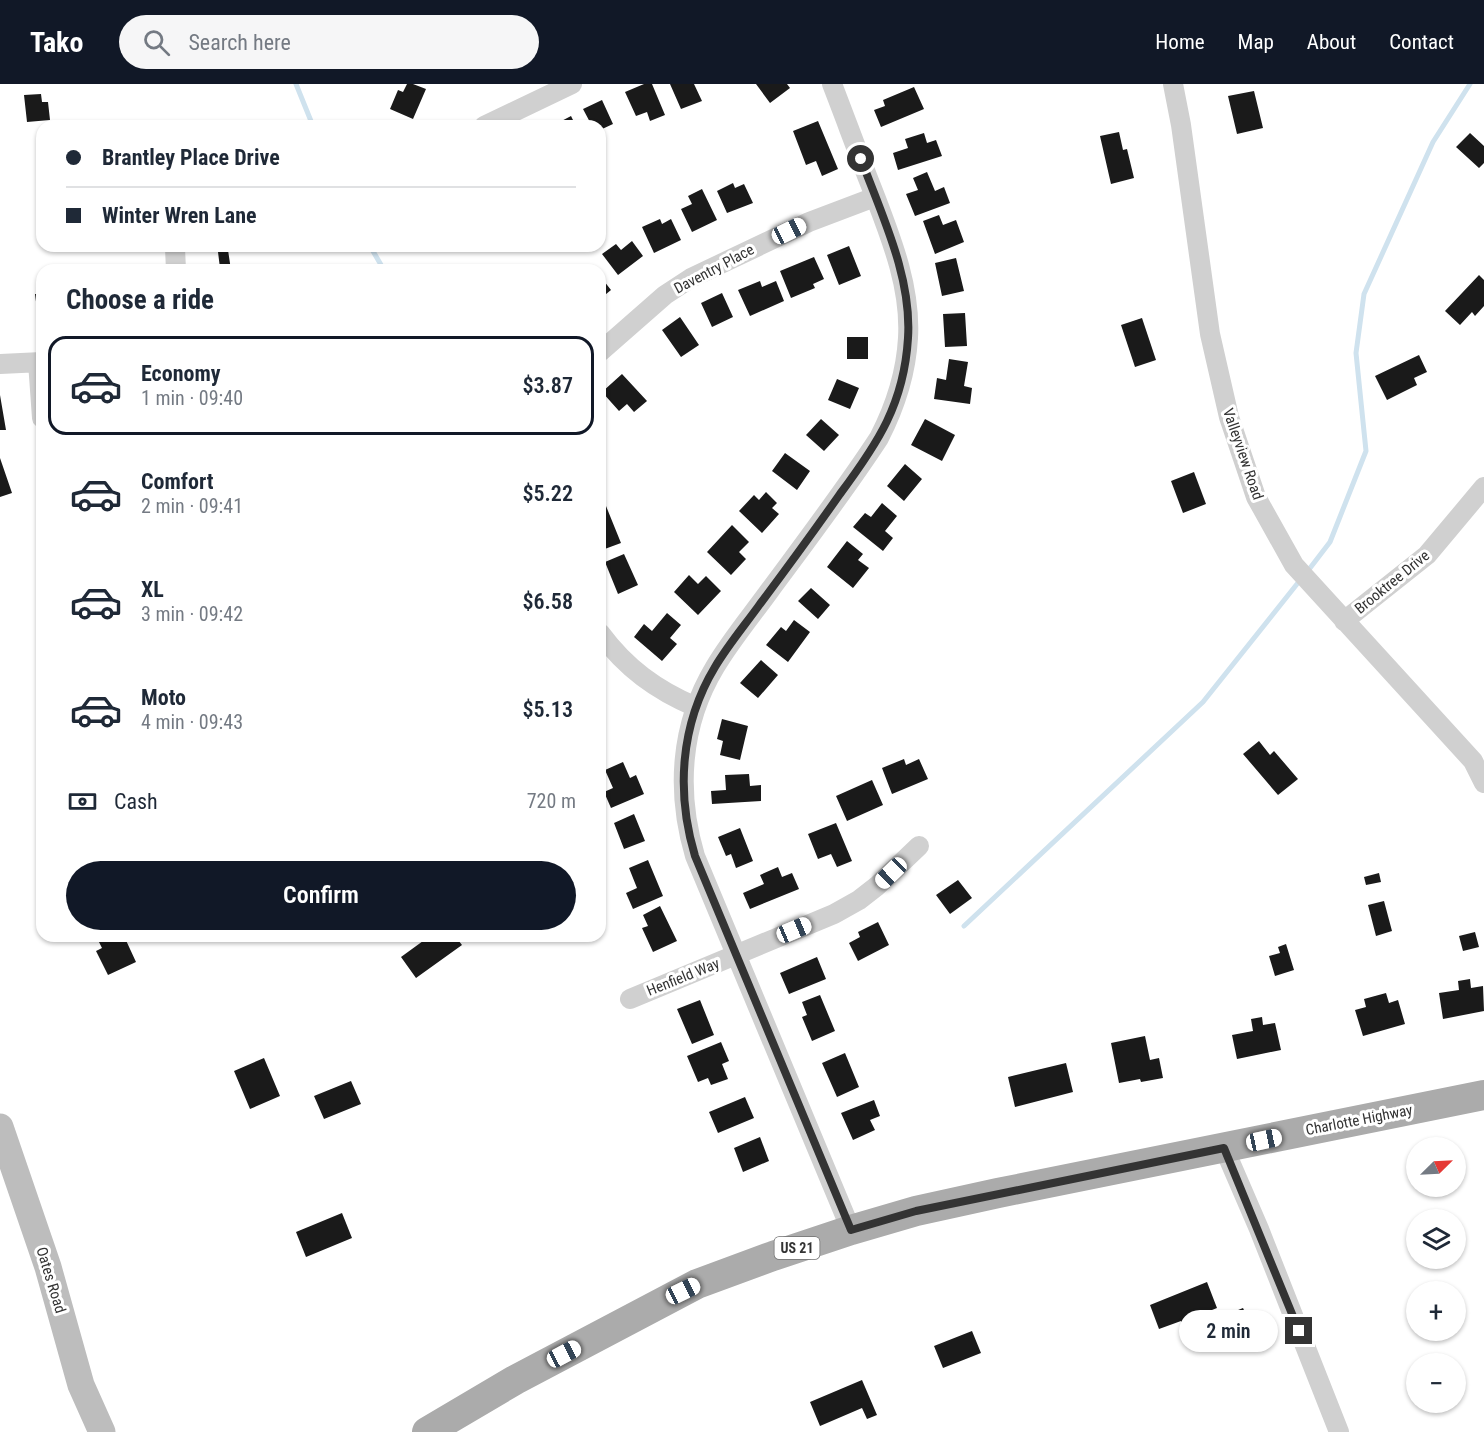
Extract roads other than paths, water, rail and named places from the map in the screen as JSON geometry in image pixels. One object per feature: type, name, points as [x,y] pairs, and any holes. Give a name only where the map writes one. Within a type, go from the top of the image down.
[{"type":"main road","name":"Charlotte Highway","points":[[427,1432],[515,1380],[697,1284],[851,1230],[916,1211],[1484,1095]]},
{"type":"street","points":[[497,120],[572,84]]},
{"type":"street","points":[[832,84],[894,249],[905,290],[908,338],[901,385],[892,412],[865,460],[716,666],[696,707],[689,730],[684,764],[684,803],[695,856],[851,1230]]},
{"type":"street","name":"Valleyview Road","points":[[1173,84],[1181,125],[1210,334],[1228,417],[1256,497],[1294,565],[1473,761],[1484,783]]},
{"type":"street","name":"Daventry Place","points":[[606,346],[665,295],[691,278],[809,222],[875,197]]},
{"type":"street","points":[[0,364],[36,362]]},
{"type":"street","name":"Brooktree Drive","points":[[1344,621],[1427,555],[1484,487]]},
{"type":"street","points":[[606,641],[644,679],[669,695],[696,707]]},
{"type":"street","name":"Henfield Way","points":[[630,999],[834,914],[859,900],[877,886],[919,846]]},
{"type":"street","name":"Oates Road","points":[[0,1127],[48,1267],[81,1385],[102,1432]]},
{"type":"street","points":[[1224,1148],[1259,1229],[1339,1432]]},
{"type":"waterway","points":[[296,84],[311,120]]},
{"type":"waterway","points":[[1307,572],[1330,542],[1366,451],[1356,353],[1364,294],[1433,142],[1470,84]]},
{"type":"waterway","points":[[374,252],[380,264]]},
{"type":"waterway","points":[[964,926],[1203,702],[1301,579]]}]
